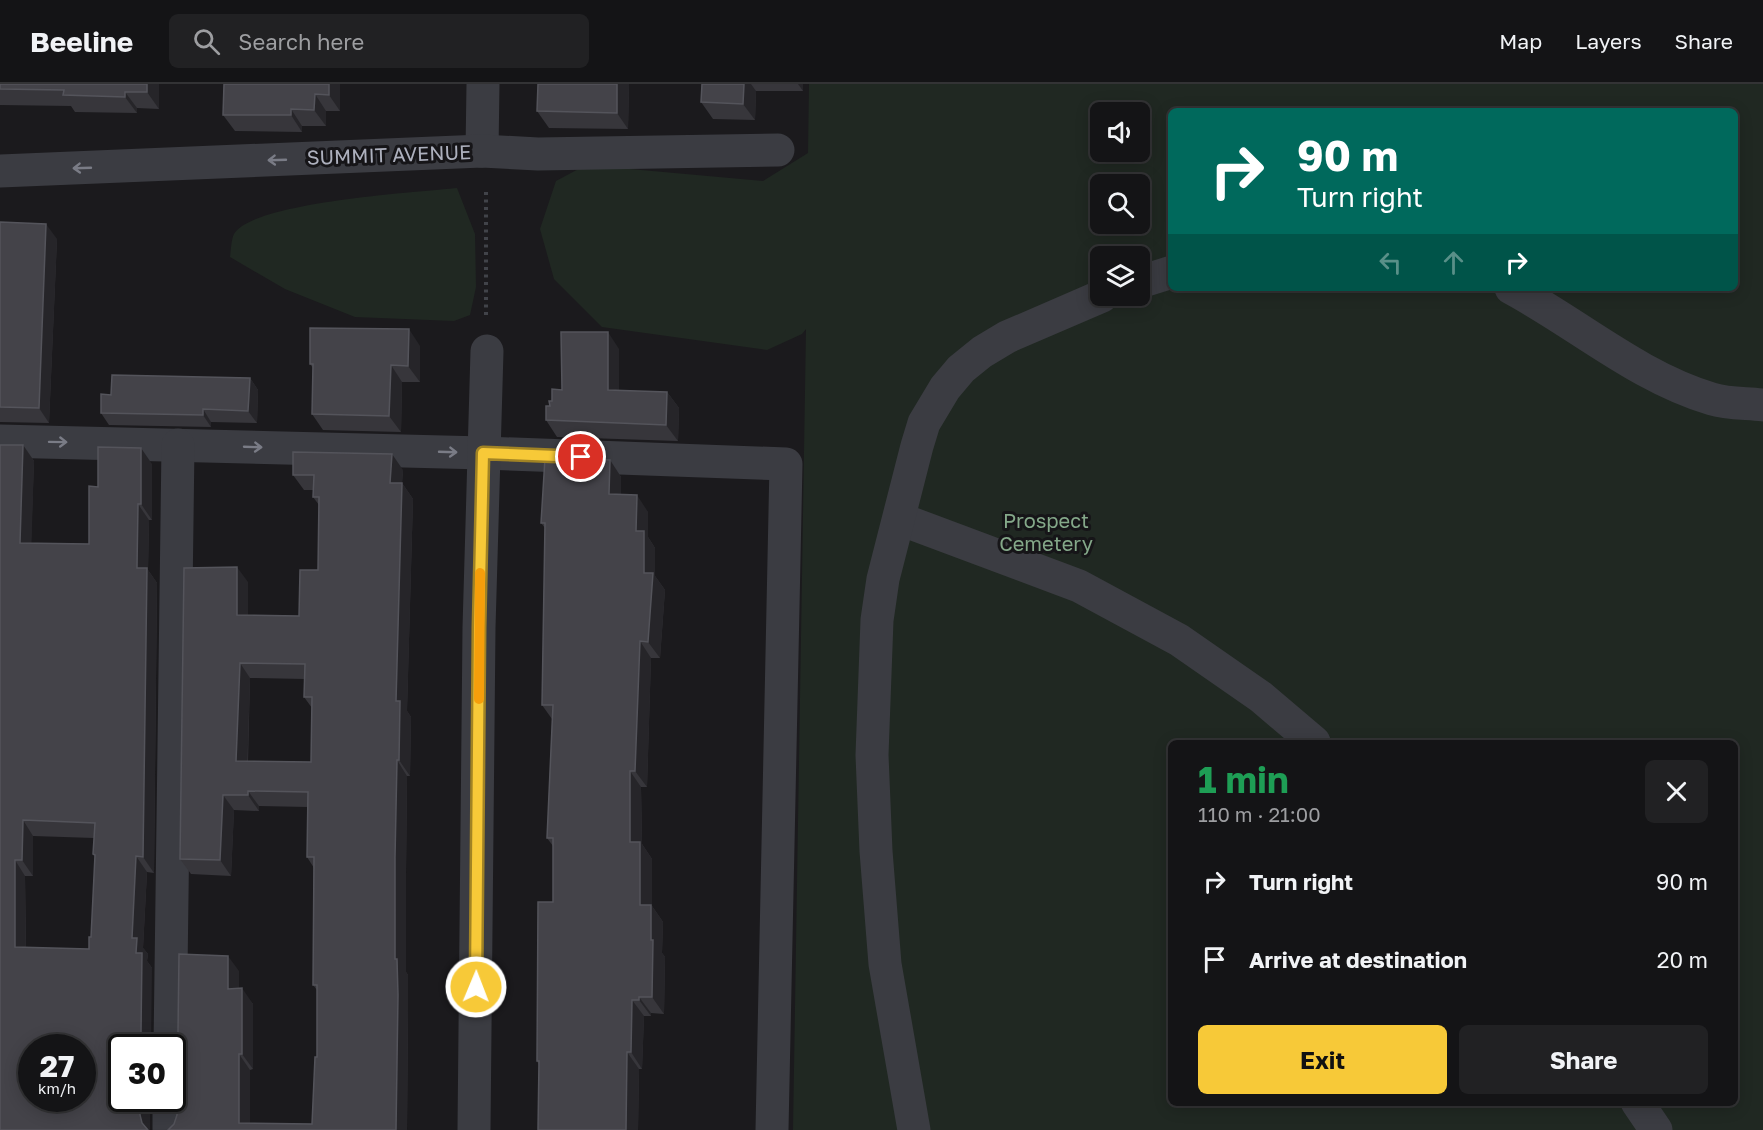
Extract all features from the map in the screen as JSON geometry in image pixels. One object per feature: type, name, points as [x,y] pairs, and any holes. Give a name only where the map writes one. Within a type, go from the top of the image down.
[{"type":"street","points":[[482,151],[483,84]]},
{"type":"street","name":"SUMMIT AVENUE","points":[[0,171],[482,151],[538,154],[778,150]]},
{"type":"street","points":[[1150,279],[1168,273]]},
{"type":"street","points":[[1516,291],[1536,301],[1645,370],[1676,386],[1715,400],[1763,405]]},
{"type":"street","points":[[914,1130],[885,964],[876,850],[872,755],[877,620],[883,579],[924,423],[945,388],[961,369],[982,352],[1007,337],[1090,301]]},
{"type":"street","points":[[474,1130],[479,628],[487,336]]},
{"type":"street","points":[[0,441],[483,453],[786,464],[771,1130]]},
{"type":"street","points":[[170,1034],[178,445]]},
{"type":"street","points":[[900,519],[1079,586],[1179,640],[1261,697],[1312,740]]},
{"type":"street","points":[[1639,1106],[1656,1130]]},
{"type":"street","points":[[169,1130],[170,1112]]},
{"type":"path","points":[[486,187],[487,336]]},
{"type":"green space","name":"Prospect Cemetery","points":[[809,84],[1763,84],[1763,1130],[793,1130],[806,329],[802,334],[767,350],[602,327],[554,279],[540,229],[556,181],[586,165],[763,181],[808,153]]},
{"type":"green space","points":[[457,188],[475,234],[476,287],[470,315],[454,321],[355,317],[285,289],[230,257],[234,234],[247,223],[271,214],[338,200]]},
{"type":"building","points":[[0,84],[147,84],[147,92],[125,92],[125,97],[63,95],[64,90],[0,89]]},
{"type":"building","points":[[224,84],[329,84],[329,95],[315,94],[314,110],[291,109],[291,115],[223,115]]},
{"type":"building","points":[[538,84],[617,84],[617,113],[537,111]]},
{"type":"building","points":[[702,84],[744,84],[743,104],[701,102]]},
{"type":"building","points":[[0,222],[46,224],[39,408],[0,407]]},
{"type":"building","points":[[310,328],[409,329],[408,366],[391,365],[389,416],[312,414],[313,364],[310,364]]},
{"type":"building","points":[[561,332],[608,332],[608,390],[667,392],[666,425],[546,420],[546,406],[550,406],[549,401],[552,401],[552,389],[562,390]]},
{"type":"building","points":[[112,375],[250,378],[248,411],[203,409],[203,415],[101,413],[101,394],[111,395]]},
{"type":"building","points":[[0,445],[23,445],[20,543],[89,544],[89,486],[98,487],[98,447],[141,448],[141,504],[138,504],[137,568],[147,568],[143,857],[136,856],[132,938],[137,938],[136,953],[142,953],[141,1034],[108,1034],[108,1112],[140,1112],[142,1123],[148,1130],[0,1130]],"holes":[[[23,820],[95,823],[89,949],[15,947],[15,860],[22,860]]]},
{"type":"building","points":[[293,452],[392,454],[390,483],[402,483],[396,701],[400,701],[395,858],[395,959],[397,959],[398,995],[396,1130],[168,1130],[174,1124],[177,1112],[186,1112],[186,1034],[178,1034],[179,954],[228,956],[228,989],[242,988],[239,1123],[312,1124],[315,1057],[317,1057],[317,985],[313,985],[314,857],[307,857],[308,792],[248,791],[248,795],[223,795],[220,860],[180,859],[184,568],[237,567],[237,615],[299,616],[300,570],[318,570],[319,497],[313,497],[314,475],[293,475]],"holes":[[[240,663],[305,664],[304,697],[312,697],[311,762],[236,761]]]},
{"type":"building","points":[[545,458],[610,460],[609,494],[637,495],[636,531],[644,531],[644,573],[653,573],[648,642],[640,641],[635,771],[630,771],[630,842],[640,842],[640,905],[651,905],[652,997],[639,997],[639,1000],[632,1000],[631,1052],[627,1052],[626,1130],[538,1130],[538,902],[553,902],[553,838],[547,838],[553,705],[542,705],[545,523],[541,523]]},
{"type":"slow traffic","points":[[479,699],[480,573]]},
{"type":"route","points":[[476,987],[483,453],[581,457]]}]
